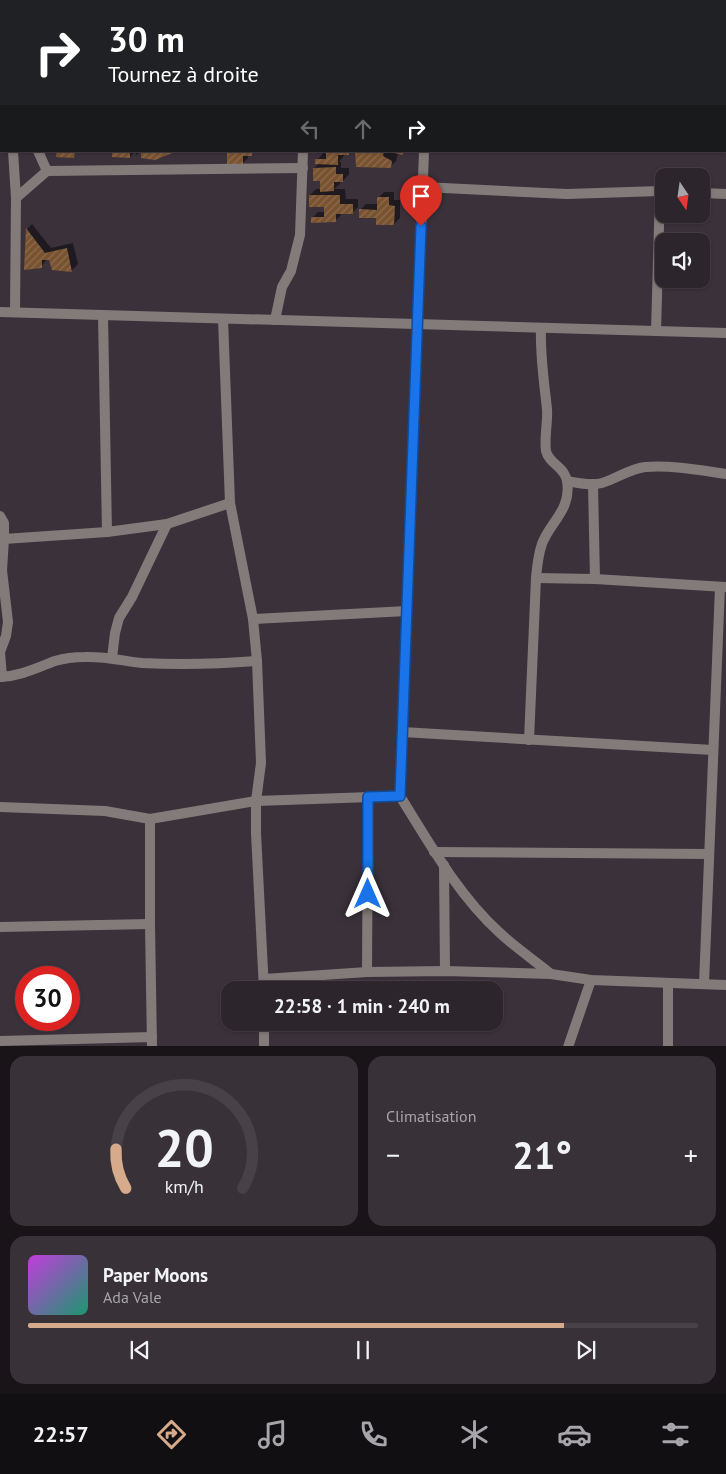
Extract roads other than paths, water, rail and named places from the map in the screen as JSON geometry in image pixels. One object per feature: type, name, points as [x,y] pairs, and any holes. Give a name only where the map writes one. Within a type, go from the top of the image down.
[{"type":"street","points":[[13,152],[16,198],[15,312]]},
{"type":"street","points":[[38,152],[47,171]]},
{"type":"street","points":[[276,320],[282,287],[291,271],[300,235],[303,152]]},
{"type":"street","points":[[424,152],[400,796],[434,852],[465,894],[499,932],[551,974]]},
{"type":"street","points":[[16,198],[47,171],[303,168]]},
{"type":"street","points":[[423,186],[567,194],[655,191]]},
{"type":"street","points":[[710,193],[726,194]]},
{"type":"street","points":[[656,331],[661,223]]},
{"type":"street","points":[[0,312],[726,333]]},
{"type":"street","points":[[104,315],[107,532]]},
{"type":"street","points":[[223,319],[230,503],[252,619],[257,661],[261,763],[256,801],[256,833],[264,981]]},
{"type":"street","points":[[529,740],[536,578],[542,543],[557,521],[565,503],[567,481],[561,470],[549,460],[546,449],[547,410],[541,366],[541,328]]},
{"type":"street","points":[[567,481],[593,485],[601,484],[633,470],[644,468],[677,467],[726,474]]},
{"type":"street","points":[[593,485],[595,579]]},
{"type":"street","points":[[4,539],[107,532],[167,524],[230,503]]},
{"type":"street","points":[[0,516],[4,523],[1,570],[8,622],[6,636],[0,652],[1,677],[30,672],[54,661],[86,656],[132,662],[170,664],[257,661]]},
{"type":"street","points":[[112,658],[119,618],[132,598],[167,524]]},
{"type":"street","points":[[536,578],[595,579],[723,587],[704,984]]},
{"type":"street","points":[[252,619],[407,611]]},
{"type":"street","points":[[402,732],[714,750]]},
{"type":"street","points":[[0,807],[104,811],[150,818],[256,801],[400,796]]},
{"type":"street","points":[[367,972],[368,797]]},
{"type":"street","points":[[0,1041],[27,1044],[152,1042],[150,818]]},
{"type":"street","points":[[434,852],[709,854]]},
{"type":"street","points":[[444,866],[445,971]]},
{"type":"street","points":[[0,927],[150,924]]},
{"type":"street","points":[[296,981],[367,972],[445,971],[551,974],[591,980],[726,985]]},
{"type":"street","points":[[568,1046],[591,980]]},
{"type":"street","points":[[668,983],[668,1046]]},
{"type":"street","points":[[264,1031],[264,1046]]}]
